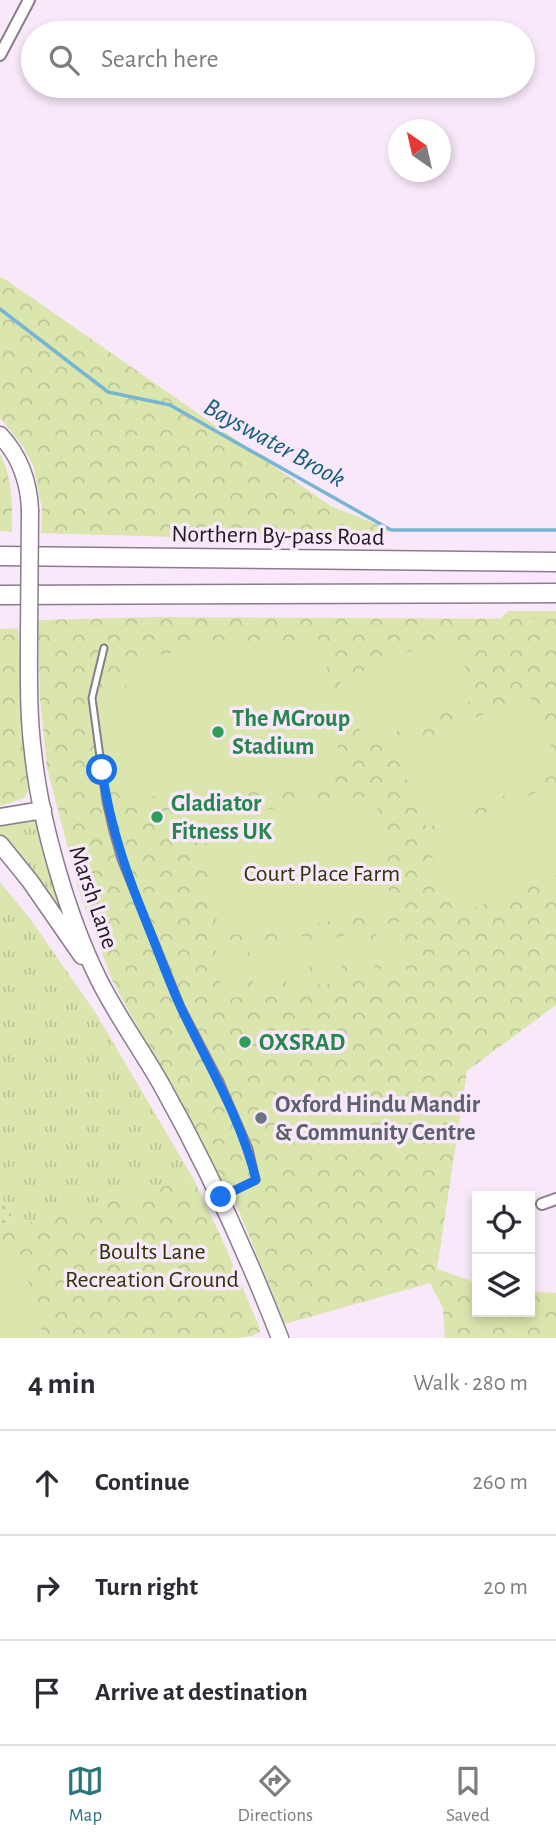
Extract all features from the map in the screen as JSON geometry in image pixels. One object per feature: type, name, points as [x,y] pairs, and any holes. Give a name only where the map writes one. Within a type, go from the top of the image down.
[{"type":"highway","name":"Northern By-pass Road","points":[[0,556],[556,562]]},
{"type":"highway","points":[[0,595],[556,593]]},
{"type":"highway","points":[[0,606],[91,596]]},
{"type":"main road","name":"Marsh Lane","points":[[0,435],[23,471],[29,493],[29,636],[33,753],[43,810],[63,887],[99,980],[161,1083],[221,1197],[276,1337]]},
{"type":"main road","points":[[0,817],[43,810]]},
{"type":"main road","points":[[0,844],[30,881],[99,980]]},
{"type":"street","points":[[0,55],[29,0]]},
{"type":"street","points":[[542,1204],[556,1199]]},
{"type":"lane","points":[[104,648],[92,698],[106,801],[119,850],[181,1007],[220,1082],[248,1149],[256,1180],[221,1197]]},
{"type":"green space","points":[[0,277],[331,506],[391,530],[372,543],[41,533],[42,509],[33,465],[22,445],[0,418]]},
{"type":"green space","points":[[0,454],[10,482],[12,532],[0,531]]},
{"type":"green space","points":[[508,611],[556,611],[556,619],[500,619]]},
{"type":"green space","name":"Court Place Farm","points":[[158,617],[556,619],[556,1005],[467,1071],[437,1269],[472,1281],[472,1317],[535,1317],[535,1291],[556,1293],[556,1338],[445,1338],[443,1308],[430,1283],[285,1324],[232,1194],[220,1180],[112,980],[79,891],[47,768],[40,699],[38,620]]},
{"type":"green space","points":[[18,628],[29,790],[24,798],[0,806],[0,629]]},
{"type":"green space","points":[[451,634],[478,698],[366,744],[340,681]]},
{"type":"green space","name":"The MGroup Stadium","points":[[323,639],[340,765],[327,781],[199,800],[197,790],[126,800],[121,797],[118,768],[106,768],[95,699],[127,694],[124,663],[132,662],[131,657]]},
{"type":"green space","points":[[529,695],[556,759],[556,774],[427,828],[395,751]]},
{"type":"green space","points":[[556,785],[556,875],[455,915],[424,837]]},
{"type":"green space","points":[[376,795],[392,912],[219,937],[203,818]]},
{"type":"green space","points":[[36,818],[75,935],[34,874],[0,835],[0,824]]},
{"type":"green space","points":[[0,882],[31,920],[97,1015],[193,1178],[17,1226],[0,1193]]},
{"type":"green space","points":[[400,922],[407,973],[382,976],[375,926]]},
{"type":"green space","points":[[369,927],[376,977],[350,981],[343,930]]},
{"type":"green space","points":[[336,931],[344,982],[319,985],[311,934]]},
{"type":"green space","points":[[305,936],[312,986],[287,989],[280,939]]},
{"type":"green space","points":[[273,940],[280,990],[255,993],[248,943]]},
{"type":"green space","points":[[241,945],[248,996],[223,999],[216,948]]},
{"type":"green space","points":[[343,1112],[351,1130],[339,1136],[331,1118]]},
{"type":"green space","name":"Boults Lane Recreation Ground","points":[[193,1178],[261,1331],[239,1338],[0,1338],[0,1230]]},
{"type":"green space","points":[[0,1193],[17,1226],[0,1230]]},
{"type":"green space","points":[[22,1257],[44,1338],[0,1338],[0,1263]]},
{"type":"waterway","name":"Bayswater Brook","points":[[0,309],[108,392],[170,405],[391,530],[556,530]]},
{"type":"place","name":"The MGroup Stadium","points":[[218,732]]},
{"type":"place","name":"Gladiator Fitness UK","points":[[157,817]]},
{"type":"place","name":"OXSRAD","points":[[245,1042]]},
{"type":"place","name":"Oxford Hindu Mandir & Community Centre","points":[[261,1118]]},
{"type":"route","points":[[102,770],[106,801],[121,859],[181,1007],[220,1082],[248,1149],[256,1180],[221,1197]]}]
